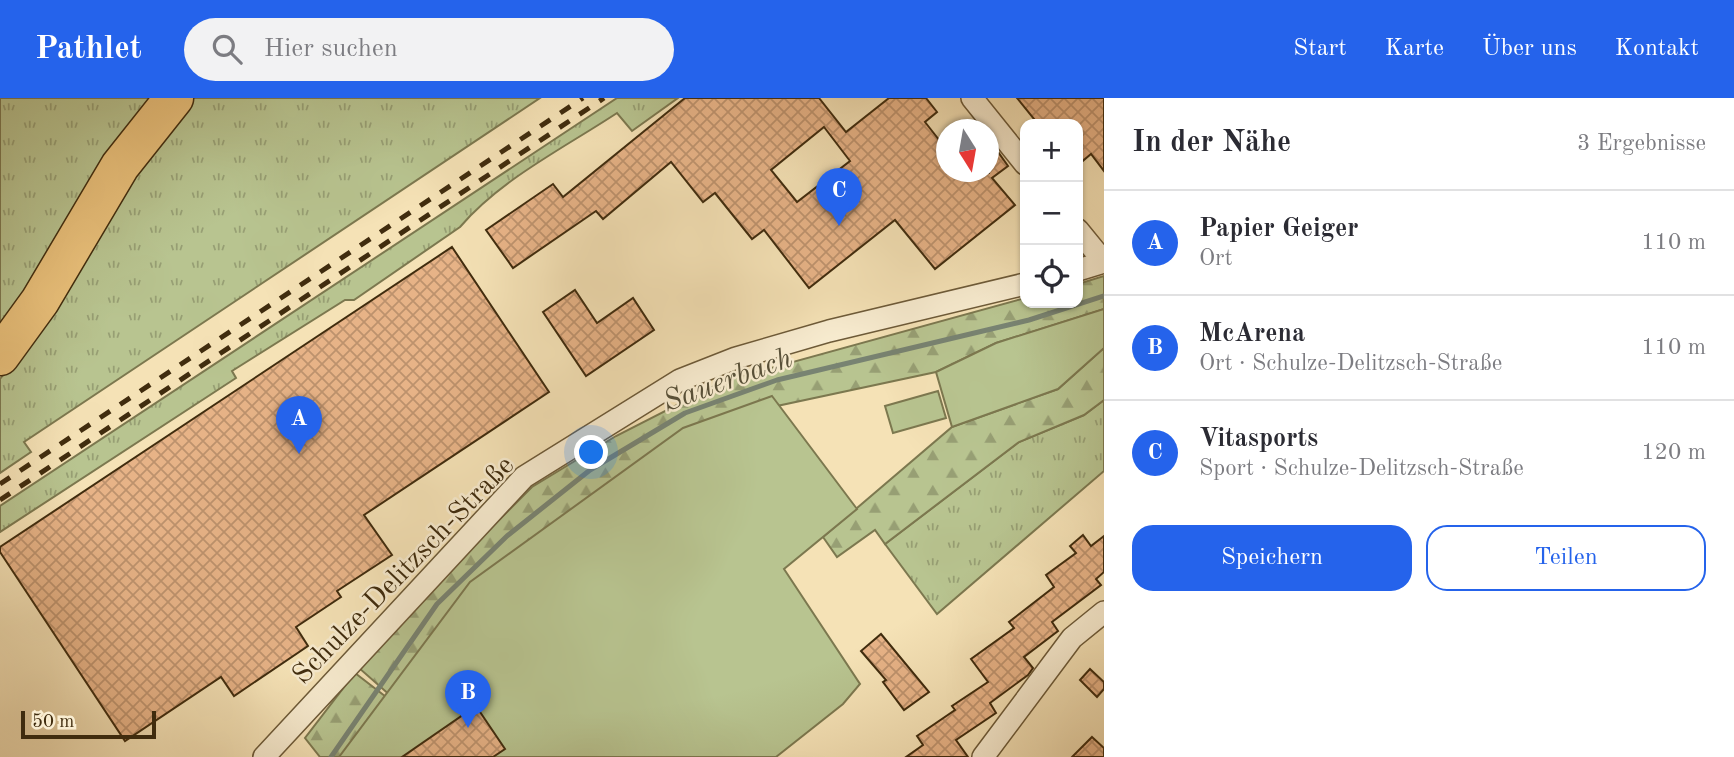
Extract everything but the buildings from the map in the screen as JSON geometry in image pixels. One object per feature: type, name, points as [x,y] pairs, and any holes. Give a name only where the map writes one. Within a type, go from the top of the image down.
[{"type":"highway","points":[[0,356],[46,292],[120,166],[174,98]]},
{"type":"street","points":[[972,98],[1020,158]]},
{"type":"street","points":[[1083,236],[1104,262],[1083,268]]},
{"type":"street","name":"Schulze-Delitzsch-Straße","points":[[264,757],[524,477],[680,380],[736,358],[829,331],[1020,285]]},
{"type":"street","points":[[983,757],[1072,638],[1104,612]]},
{"type":"green space","points":[[0,98],[540,98],[24,442],[31,452],[0,473],[0,379],[32,339],[0,347]]},
{"type":"green space","points":[[617,98],[678,98],[632,131],[617,113],[534,165],[494,194],[460,227],[354,300],[345,300],[232,371],[236,378],[0,532],[0,506]]},
{"type":"green space","points":[[1104,276],[1104,309],[996,343],[936,372],[763,409],[392,697],[359,668],[407,612],[532,487],[616,436],[724,381],[1020,299],[1020,308],[1083,308],[1083,282]]},
{"type":"green space","points":[[1104,309],[1104,348],[1058,389],[952,427],[936,372],[996,343]]},
{"type":"green space","points":[[1104,348],[1104,400],[1084,415],[1019,442],[885,544],[875,530],[837,557],[823,537],[952,427],[1058,389]]},
{"type":"green space","points":[[938,391],[946,418],[893,433],[885,406]]},
{"type":"green space","points":[[772,396],[857,509],[784,569],[860,684],[843,704],[776,757],[339,757],[470,582],[683,428]]},
{"type":"green space","points":[[1104,400],[1104,471],[937,614],[885,544],[1019,442],[1084,415]]},
{"type":"green space","points":[[355,673],[390,700],[353,757],[320,757],[305,738]]},
{"type":"waterway","name":"Sauerbach","points":[[331,757],[437,604],[507,536],[590,470],[685,413],[777,380],[1029,320],[1104,296]]},
{"type":"railway","points":[[0,484],[583,98]]},
{"type":"railway","points":[[0,500],[604,98]]},
{"type":"place","name":"Vitasports","points":[[839,226]]},
{"type":"place","name":"Papier Geiger","points":[[299,454]]},
{"type":"place","name":"McArena","points":[[468,728]]}]
